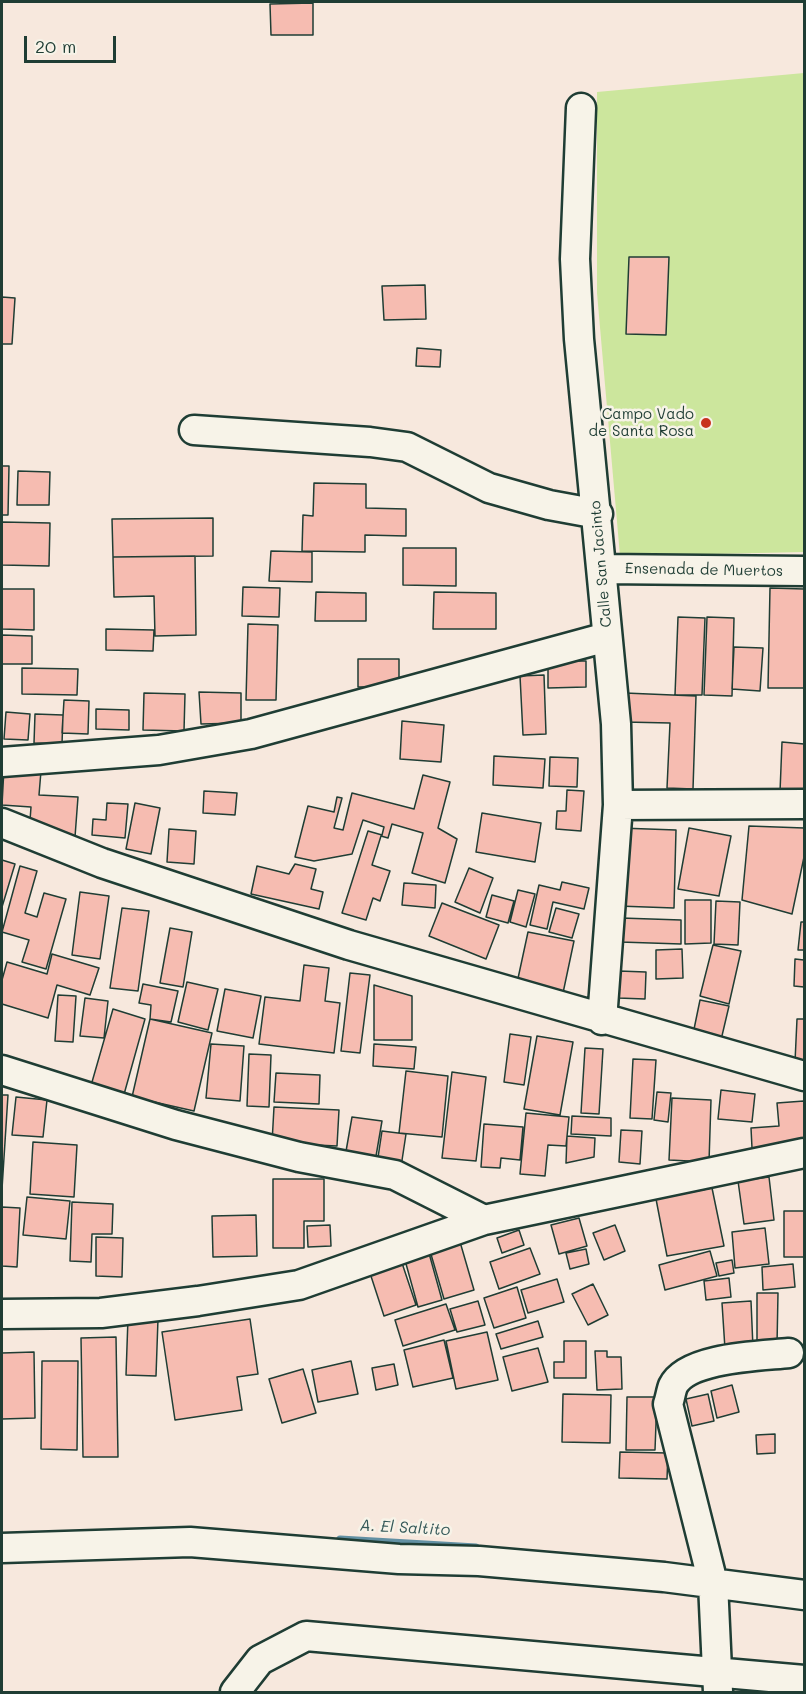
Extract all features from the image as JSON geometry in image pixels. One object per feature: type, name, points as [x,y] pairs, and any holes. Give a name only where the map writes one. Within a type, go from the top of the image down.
[{"type":"street","name":"Calle San Jacinto","points":[[581,108],[575,259],[579,339],[598,514],[616,724],[618,805],[603,1020]]},
{"type":"street","points":[[195,430],[370,442],[407,447],[489,488],[549,505],[598,514]]},
{"type":"street","name":"Ensenada de Muertos","points":[[603,569],[804,571]]},
{"type":"street","points":[[2,762],[159,750],[251,734],[607,637]]},
{"type":"street","points":[[618,805],[804,804]]},
{"type":"street","points":[[2,823],[102,863],[216,903],[603,1020],[804,1076]]},
{"type":"street","points":[[2,1070],[187,1128],[298,1157],[395,1175],[484,1220]]},
{"type":"street","points":[[2,1314],[101,1313],[299,1285],[484,1220],[804,1153]]},
{"type":"street","points":[[717,1682],[713,1583],[668,1404],[674,1384],[686,1372],[708,1363],[789,1353]]},
{"type":"street","points":[[2,1548],[190,1542],[399,1559],[480,1561],[713,1583],[804,1595]]},
{"type":"street","points":[[235,1692],[260,1660],[306,1636],[717,1682],[804,1680]]},
{"type":"green space","name":"Campo Vado de Santa Rosa","points":[[804,73],[804,552],[620,556],[597,293],[597,92]]},
{"type":"building","points":[[313,3],[313,35],[271,35],[270,4]]},
{"type":"building","points":[[629,257],[669,257],[666,335],[626,334]]},
{"type":"building","points":[[425,285],[426,319],[384,320],[382,286]]},
{"type":"building","points":[[2,297],[15,298],[12,344],[2,344]]},
{"type":"building","points":[[417,348],[441,350],[440,367],[416,366]]},
{"type":"building","points":[[2,466],[9,466],[8,515],[2,515]]},
{"type":"building","points":[[18,471],[50,472],[49,505],[17,505]]},
{"type":"building","points":[[314,483],[366,484],[366,508],[406,509],[406,536],[365,535],[365,552],[302,551],[303,515],[313,516]]},
{"type":"building","points":[[213,518],[213,556],[113,557],[112,519]]},
{"type":"building","points":[[2,522],[50,523],[49,566],[2,565]]},
{"type":"building","points":[[403,548],[456,548],[456,586],[403,585]]},
{"type":"building","points":[[271,551],[312,552],[312,582],[269,581]]},
{"type":"building","points":[[195,556],[196,635],[155,636],[154,596],[114,597],[113,557]]},
{"type":"building","points":[[243,587],[280,588],[279,617],[242,616]]},
{"type":"building","points":[[770,588],[804,589],[804,688],[768,688]]},
{"type":"building","points":[[2,589],[34,589],[34,630],[2,629]]},
{"type":"building","points":[[316,592],[366,593],[366,621],[315,621]]},
{"type":"building","points":[[434,592],[496,593],[496,629],[433,629]]},
{"type":"building","points":[[678,617],[705,618],[702,695],[675,695]]},
{"type":"building","points":[[707,617],[734,618],[732,696],[704,695]]},
{"type":"building","points":[[248,624],[278,625],[276,700],[246,700]]},
{"type":"building","points":[[106,629],[154,630],[153,651],[106,650]]},
{"type":"building","points":[[2,635],[32,636],[32,664],[2,664]]},
{"type":"building","points":[[734,647],[763,648],[760,691],[732,689]]},
{"type":"building","points":[[358,659],[399,659],[399,687],[358,687]]},
{"type":"building","points":[[548,661],[586,661],[586,687],[548,688]]},
{"type":"building","points":[[22,668],[78,669],[77,695],[22,694]]},
{"type":"building","points":[[544,675],[546,734],[523,735],[520,676]]},
{"type":"building","points":[[199,692],[241,693],[241,723],[201,724]]},
{"type":"building","points":[[144,693],[185,694],[184,731],[143,730]]},
{"type":"building","points":[[625,693],[696,696],[693,789],[667,788],[670,723],[624,722]]},
{"type":"building","points":[[64,700],[89,701],[88,734],[62,733]]},
{"type":"building","points":[[96,709],[129,710],[129,730],[96,729]]},
{"type":"building","points":[[6,712],[30,714],[28,740],[4,739]]},
{"type":"building","points":[[35,714],[63,715],[62,744],[34,743]]},
{"type":"building","points":[[402,721],[444,725],[441,762],[400,759]]},
{"type":"building","points":[[782,742],[804,744],[804,793],[780,792]]},
{"type":"building","points":[[494,756],[545,759],[543,788],[493,785]]},
{"type":"building","points":[[550,757],[578,758],[577,787],[549,786]]},
{"type":"building","points":[[4,768],[41,771],[39,795],[78,797],[75,837],[29,834],[31,807],[2,805]]},
{"type":"building","points":[[423,775],[450,782],[438,828],[457,839],[445,883],[412,873],[423,833],[392,824],[388,838],[381,836],[372,865],[390,871],[380,901],[373,898],[366,920],[342,913],[368,831],[382,835],[384,827],[363,820],[352,854],[314,861],[295,857],[308,806],[334,812],[337,797],[342,798],[334,828],[343,830],[352,793],[414,809]]},
{"type":"building","points":[[567,790],[584,791],[581,831],[556,829],[557,811],[566,811]]},
{"type":"building","points":[[204,791],[237,793],[235,815],[203,813]]},
{"type":"building","points":[[107,803],[128,804],[125,838],[92,835],[93,819],[106,820]]},
{"type":"building","points":[[135,803],[160,808],[151,854],[126,849]]},
{"type":"building","points":[[482,813],[541,823],[535,862],[476,852]]},
{"type":"building","points":[[749,826],[804,828],[804,857],[792,914],[742,900]]},
{"type":"building","points":[[620,828],[676,830],[674,908],[618,906]]},
{"type":"building","points":[[689,828],[731,836],[719,896],[678,889]]},
{"type":"building","points":[[169,829],[196,831],[194,864],[167,862]]},
{"type":"building","points":[[2,860],[15,864],[2,907]]},
{"type":"building","points":[[295,864],[316,869],[311,889],[323,892],[319,909],[251,894],[257,866],[289,874]]},
{"type":"building","points":[[20,866],[37,871],[25,913],[37,917],[44,893],[66,899],[46,969],[22,962],[29,940],[2,932]]},
{"type":"building","points":[[469,868],[493,878],[480,913],[455,902]]},
{"type":"building","points":[[562,882],[589,888],[584,909],[553,902],[547,929],[530,925],[539,885],[560,890]]},
{"type":"building","points":[[404,883],[436,885],[435,908],[402,905]]},
{"type":"building","points":[[518,890],[535,894],[526,927],[510,922]]},
{"type":"building","points":[[80,892],[109,896],[100,959],[72,955]]},
{"type":"building","points":[[492,895],[514,901],[508,923],[486,917]]},
{"type":"building","points":[[685,900],[711,900],[711,943],[685,944]]},
{"type":"building","points":[[716,901],[740,902],[738,945],[714,944]]},
{"type":"building","points":[[442,903],[499,925],[486,959],[429,936]]},
{"type":"building","points":[[122,908],[149,911],[138,991],[110,988]]},
{"type":"building","points":[[556,908],[579,914],[572,938],[549,932]]},
{"type":"building","points":[[621,918],[681,920],[681,944],[620,942]]},
{"type":"building","points":[[801,922],[804,922],[804,950],[798,950]]},
{"type":"building","points":[[170,928],[192,932],[183,987],[160,983]]},
{"type":"building","points":[[528,932],[574,941],[563,993],[517,983]]},
{"type":"building","points":[[713,945],[741,951],[729,1004],[700,996]]},
{"type":"building","points":[[682,949],[683,978],[656,979],[656,950]]},
{"type":"building","points":[[52,954],[99,968],[90,995],[57,985],[48,1018],[2,1004],[2,980],[7,962],[47,974]]},
{"type":"building","points":[[795,959],[804,960],[804,987],[794,986]]},
{"type":"building","points":[[304,965],[329,968],[325,1001],[340,1003],[334,1053],[259,1044],[265,997],[300,1001]]},
{"type":"building","points":[[619,971],[646,972],[645,999],[618,998]]},
{"type":"building","points":[[350,973],[370,975],[360,1053],[341,1051]]},
{"type":"building","points":[[187,982],[218,989],[208,1030],[178,1022]]},
{"type":"building","points":[[143,984],[178,991],[171,1022],[150,1019],[151,1005],[139,1003]]},
{"type":"building","points":[[374,985],[412,996],[412,1040],[374,1040]]},
{"type":"building","points":[[225,989],[261,996],[253,1038],[217,1031]]},
{"type":"building","points":[[58,995],[76,996],[73,1042],[55,1041]]},
{"type":"building","points":[[85,998],[108,1001],[104,1038],[80,1036]]},
{"type":"building","points":[[700,1000],[729,1006],[721,1040],[693,1034]]},
{"type":"building","points":[[113,1009],[145,1019],[123,1098],[90,1089]]},
{"type":"building","points":[[150,1019],[212,1033],[194,1111],[132,1097]]},
{"type":"building","points":[[797,1019],[804,1019],[804,1062],[795,1062]]},
{"type":"building","points":[[510,1034],[531,1037],[524,1085],[504,1082]]},
{"type":"building","points":[[537,1036],[573,1042],[560,1115],[524,1109]]},
{"type":"building","points":[[211,1044],[244,1046],[240,1101],[206,1098]]},
{"type":"building","points":[[374,1044],[416,1047],[414,1069],[373,1066]]},
{"type":"building","points":[[585,1048],[603,1049],[599,1114],[581,1113]]},
{"type":"building","points":[[249,1054],[271,1055],[269,1107],[247,1106]]},
{"type":"building","points":[[633,1059],[656,1060],[652,1119],[630,1118]]},
{"type":"building","points":[[406,1071],[448,1076],[442,1137],[399,1133]]},
{"type":"building","points":[[452,1072],[486,1077],[476,1161],[442,1158]]},
{"type":"building","points":[[276,1073],[320,1075],[319,1104],[274,1102]]},
{"type":"building","points":[[721,1090],[755,1094],[752,1122],[718,1119]]},
{"type":"building","points":[[657,1092],[671,1093],[668,1122],[654,1120]]},
{"type":"building","points":[[2,1095],[8,1095],[2,1189]]},
{"type":"building","points":[[16,1097],[47,1100],[43,1137],[12,1135]]},
{"type":"building","points":[[672,1098],[711,1100],[709,1162],[669,1160]]},
{"type":"building","points":[[804,1101],[804,1144],[752,1148],[751,1128],[779,1126],[777,1103]]},
{"type":"building","points":[[274,1107],[339,1110],[337,1146],[272,1143]]},
{"type":"building","points":[[526,1113],[569,1117],[566,1146],[548,1145],[545,1176],[520,1174]]},
{"type":"building","points":[[572,1116],[611,1118],[611,1136],[571,1134]]},
{"type":"building","points":[[352,1117],[382,1121],[375,1162],[345,1157]]},
{"type":"building","points":[[484,1124],[523,1127],[520,1160],[501,1158],[500,1168],[481,1167]]},
{"type":"building","points":[[621,1130],[642,1131],[640,1164],[619,1162]]},
{"type":"building","points":[[382,1131],[406,1134],[401,1167],[377,1164]]},
{"type":"building","points":[[567,1136],[595,1138],[594,1157],[566,1163]]},
{"type":"building","points":[[33,1142],[77,1145],[74,1197],[30,1194]]},
{"type":"building","points":[[769,1177],[774,1220],[744,1224],[738,1181]]},
{"type":"building","points":[[273,1179],[324,1179],[324,1221],[304,1221],[304,1248],[273,1248]]},
{"type":"building","points":[[712,1188],[724,1246],[667,1256],[656,1199]]},
{"type":"building","points":[[27,1197],[70,1201],[66,1239],[23,1235]]},
{"type":"building","points":[[72,1202],[113,1204],[112,1234],[92,1234],[91,1262],[70,1261]]},
{"type":"building","points":[[2,1207],[20,1208],[17,1267],[2,1266]]},
{"type":"building","points":[[784,1211],[804,1211],[804,1257],[784,1257]]},
{"type":"building","points":[[256,1215],[257,1256],[213,1257],[212,1216]]},
{"type":"building","points":[[579,1218],[587,1246],[559,1254],[551,1225]]},
{"type":"building","points":[[330,1225],[331,1246],[308,1247],[307,1226]]},
{"type":"building","points":[[615,1225],[625,1251],[604,1260],[593,1233]]},
{"type":"building","points":[[765,1228],[769,1264],[735,1268],[732,1232]]},
{"type":"building","points":[[519,1230],[524,1245],[502,1253],[497,1238]]},
{"type":"building","points":[[458,1235],[474,1290],[444,1299],[428,1244]]},
{"type":"building","points":[[96,1237],[123,1238],[122,1277],[96,1276]]},
{"type":"building","points":[[427,1246],[442,1300],[418,1307],[403,1253]]},
{"type":"building","points":[[530,1248],[540,1274],[499,1289],[490,1262]]},
{"type":"building","points":[[586,1249],[589,1264],[570,1269],[566,1253]]},
{"type":"building","points":[[710,1251],[717,1276],[665,1290],[659,1265]]},
{"type":"building","points":[[400,1257],[416,1305],[384,1316],[368,1267]]},
{"type":"building","points":[[732,1260],[734,1273],[719,1276],[716,1263]]},
{"type":"building","points":[[793,1264],[795,1287],[763,1290],[762,1267]]},
{"type":"building","points":[[729,1278],[731,1297],[706,1300],[704,1281]]},
{"type":"building","points":[[557,1279],[564,1302],[528,1313],[521,1290]]},
{"type":"building","points":[[593,1284],[608,1315],[588,1325],[572,1294]]},
{"type":"building","points":[[517,1287],[526,1318],[494,1328],[484,1298]]},
{"type":"building","points":[[757,1293],[778,1293],[777,1345],[757,1345]]},
{"type":"building","points":[[478,1301],[485,1325],[457,1332],[450,1309]]},
{"type":"building","points":[[751,1301],[753,1348],[725,1349],[722,1303]]},
{"type":"building","points":[[446,1304],[455,1330],[403,1346],[395,1320]]},
{"type":"building","points":[[128,1318],[158,1319],[156,1376],[126,1375]]},
{"type":"building","points":[[250,1319],[258,1374],[237,1377],[242,1410],[175,1420],[162,1332]]},
{"type":"building","points":[[538,1321],[543,1337],[501,1349],[496,1334]]},
{"type":"building","points":[[487,1332],[498,1380],[456,1389],[446,1341]]},
{"type":"building","points":[[116,1337],[118,1457],[83,1457],[81,1338]]},
{"type":"building","points":[[444,1340],[453,1378],[413,1387],[404,1350]]},
{"type":"building","points":[[564,1341],[586,1341],[586,1378],[554,1378],[554,1362],[564,1362]]},
{"type":"building","points":[[538,1348],[548,1382],[512,1391],[503,1357]]},
{"type":"building","points":[[595,1351],[607,1351],[607,1357],[621,1357],[622,1389],[597,1390]]},
{"type":"building","points":[[34,1352],[35,1418],[2,1419],[2,1353]]},
{"type":"building","points":[[42,1361],[78,1361],[77,1450],[41,1449]]},
{"type":"building","points":[[351,1361],[358,1394],[318,1402],[312,1370]]},
{"type":"building","points":[[394,1364],[398,1385],[376,1390],[372,1368]]},
{"type":"building","points":[[303,1369],[316,1413],[282,1423],[269,1379]]},
{"type":"building","points":[[732,1385],[739,1412],[717,1418],[711,1391]]},
{"type":"building","points":[[563,1394],[611,1395],[610,1443],[562,1442]]},
{"type":"building","points":[[708,1394],[714,1421],[692,1426],[686,1399]]},
{"type":"building","points":[[627,1397],[657,1397],[655,1450],[626,1450]]},
{"type":"building","points":[[775,1434],[775,1453],[757,1454],[756,1435]]},
{"type":"building","points":[[620,1452],[668,1453],[667,1479],[619,1478]]},
{"type":"waterway","name":"A. El Saltito","points":[[340,1540],[476,1548]]},
{"type":"place","name":"Campo Vado de Santa Rosa","points":[[706,423]]}]
